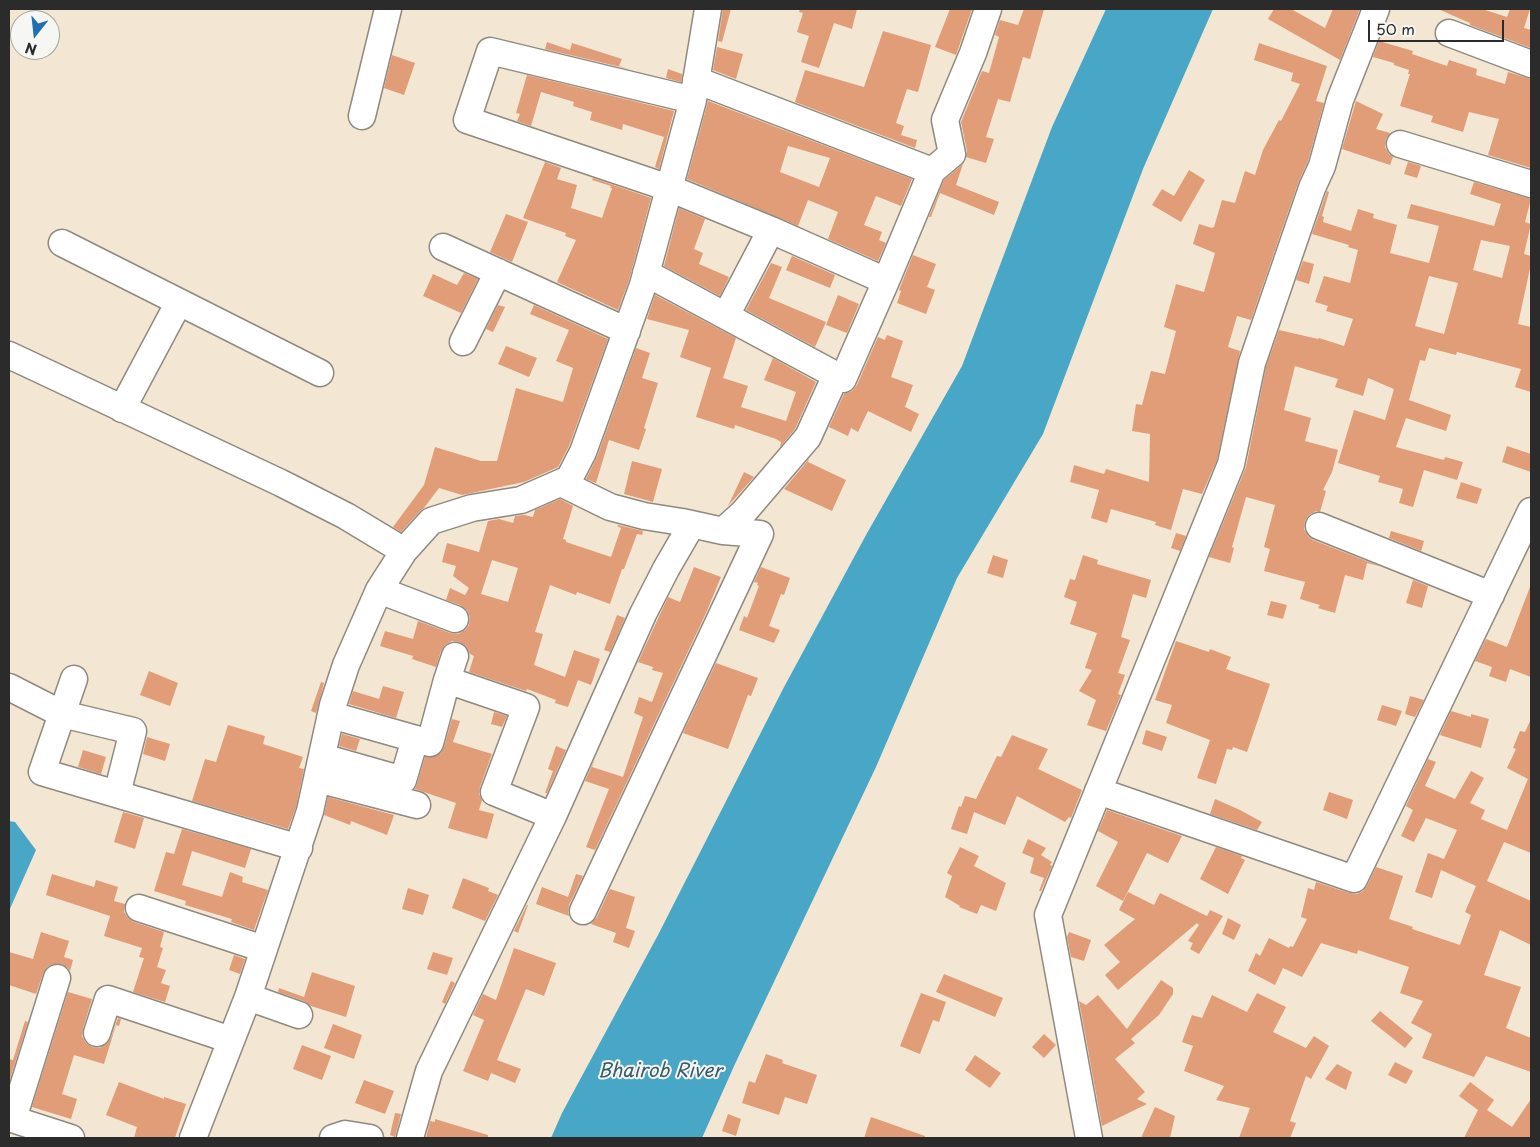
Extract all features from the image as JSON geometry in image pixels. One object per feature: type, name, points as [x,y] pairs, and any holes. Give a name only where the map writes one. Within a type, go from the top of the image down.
[{"type":"street","points":[[362,116],[388,9]]},
{"type":"street","points":[[200,1136],[230,1040],[248,997],[299,848],[310,811],[332,705],[346,665],[379,590],[404,551],[431,521],[472,508],[521,500],[561,483],[569,479],[583,452],[646,273],[695,90],[708,9]]},
{"type":"street","points":[[646,273],[843,379],[932,170],[952,154],[945,120],[973,53],[988,9]]},
{"type":"street","points":[[1089,1138],[1048,915],[1231,464],[1252,363],[1312,188],[1322,166],[1340,100],[1376,9]]},
{"type":"street","points":[[1449,32],[1531,64]]},
{"type":"street","points":[[886,281],[771,230],[669,188],[467,120],[490,51],[695,90],[932,170]]},
{"type":"street","points":[[1400,144],[1531,184]]},
{"type":"street","points":[[730,308],[771,230]]},
{"type":"street","points":[[62,243],[320,373]]},
{"type":"street","points":[[443,247],[627,331]]},
{"type":"street","points":[[464,342],[498,272]]},
{"type":"street","points":[[122,409],[179,302]]},
{"type":"street","points":[[9,355],[289,487],[346,516],[404,551]]},
{"type":"street","points":[[723,531],[743,513],[808,437],[836,375]]},
{"type":"street","points":[[561,483],[610,507],[644,516],[723,531],[760,534],[583,911]]},
{"type":"street","points":[[1098,791],[1354,879],[1531,511]]},
{"type":"street","points":[[1319,526],[1491,595]]},
{"type":"street","points":[[410,1138],[429,1071],[553,816],[643,614],[688,531]]},
{"type":"street","points":[[379,590],[455,619]]},
{"type":"street","points":[[330,715],[430,743],[455,656]]},
{"type":"street","points":[[74,679],[42,772],[299,848]]},
{"type":"street","points":[[447,680],[526,706],[494,792],[553,816]]},
{"type":"street","points":[[9,686],[62,714],[133,732],[117,794]]},
{"type":"street","points":[[319,768],[403,780],[415,738]]},
{"type":"street","points":[[319,768],[417,804]]},
{"type":"street","points":[[139,908],[264,949]]},
{"type":"street","points":[[57,978],[11,1118],[71,1138]]},
{"type":"street","points":[[248,997],[299,1015]]},
{"type":"street","points":[[97,1033],[108,999],[230,1040]]},
{"type":"street","points":[[333,1138],[345,1134],[370,1138]]},
{"type":"water","name":"Bhairob River","points":[[1106,9],[1213,9],[1143,169],[1043,434],[957,578],[876,767],[735,1064],[702,1138],[551,1138],[562,1113],[658,935],[783,689],[866,535],[962,366],[1052,127]]},
{"type":"water","points":[[9,821],[15,822],[36,850],[9,911]]},
{"type":"building","points":[[723,9],[731,9],[722,42],[718,41]]},
{"type":"building","points":[[800,9],[857,9],[852,29],[834,23],[819,68],[801,62],[809,36],[797,32],[803,13],[799,12]]},
{"type":"building","points":[[950,9],[972,9],[956,55],[935,47]]},
{"type":"building","points":[[1024,9],[1044,9],[1030,59],[1023,57],[1010,102],[998,99],[986,137],[994,139],[986,163],[966,157],[967,151],[961,122],[982,71],[989,73],[999,37],[995,35],[1000,20],[1018,25]]},
{"type":"building","points":[[1274,9],[1291,9],[1325,28],[1333,9],[1360,9],[1340,60],[1268,19]]},
{"type":"building","points":[[1438,9],[1482,9],[1507,17],[1510,9],[1530,9],[1524,28],[1531,30],[1531,48],[1470,25],[1470,23]]},
{"type":"building","points":[[883,31],[931,45],[918,92],[907,89],[896,123],[904,126],[901,135],[917,140],[915,148],[795,102],[805,70],[864,87]]},
{"type":"building","points":[[1379,41],[1413,51],[1412,54],[1447,66],[1449,60],[1477,69],[1476,75],[1505,84],[1508,72],[1531,79],[1531,168],[1488,155],[1499,119],[1469,112],[1463,132],[1431,122],[1433,116],[1400,106],[1410,74],[1408,74],[1409,70],[1373,57]]},
{"type":"building","points":[[547,42],[570,50],[572,43],[622,59],[619,66],[629,69],[545,49]]},
{"type":"building","points":[[1259,43],[1327,66],[1316,101],[1324,103],[1308,161],[1298,183],[1251,320],[1237,316],[1228,347],[1240,351],[1217,460],[1202,494],[1183,489],[1171,530],[1155,525],[1156,522],[1111,509],[1107,523],[1091,518],[1099,490],[1070,482],[1074,465],[1104,474],[1106,469],[1149,482],[1150,434],[1132,431],[1136,404],[1142,405],[1151,371],[1165,374],[1176,331],[1164,327],[1176,284],[1204,292],[1215,253],[1193,244],[1199,224],[1214,227],[1222,200],[1235,203],[1245,171],[1255,175],[1263,150],[1279,120],[1281,121],[1300,84],[1291,81],[1293,73],[1254,60]]},
{"type":"building","points":[[717,47],[743,54],[736,79],[713,70]]},
{"type":"building","points":[[392,55],[415,63],[404,95],[384,88]]},
{"type":"building","points":[[668,69],[682,74],[681,82],[666,78]]},
{"type":"building","points":[[527,75],[674,111],[659,169],[655,167],[664,137],[623,124],[622,130],[590,120],[592,112],[573,106],[574,102],[541,92],[531,126],[517,121],[520,114],[516,113]]},
{"type":"building","points":[[708,101],[912,179],[901,206],[876,196],[864,225],[882,232],[879,240],[886,243],[878,261],[828,239],[838,212],[808,200],[798,226],[687,179]],"holes":[[[788,146],[830,158],[819,187],[780,172]]]},
{"type":"building","points":[[1356,101],[1383,114],[1376,129],[1390,133],[1386,139],[1385,147],[1393,157],[1390,165],[1342,149]]},
{"type":"building","points":[[545,162],[561,168],[557,179],[577,185],[571,208],[602,218],[612,188],[592,180],[593,178],[651,198],[629,280],[618,310],[557,282],[576,240],[565,236],[566,233],[523,218]]},
{"type":"building","points":[[1408,162],[1421,166],[1417,178],[1404,174]]},
{"type":"building","points":[[963,164],[956,185],[999,202],[994,215],[940,193],[931,217],[929,217],[944,180]]},
{"type":"building","points":[[1189,170],[1205,180],[1181,222],[1152,205],[1162,189],[1174,196]]},
{"type":"building","points":[[1474,182],[1531,199],[1525,222],[1531,224],[1524,254],[1531,256],[1531,264],[1518,324],[1531,327],[1531,392],[1515,387],[1521,369],[1457,352],[1456,355],[1429,348],[1425,361],[1420,360],[1409,400],[1451,415],[1446,431],[1406,418],[1396,447],[1444,460],[1445,457],[1463,462],[1457,480],[1424,470],[1413,507],[1399,503],[1403,489],[1378,482],[1380,476],[1338,463],[1354,410],[1385,420],[1394,389],[1368,378],[1363,396],[1335,387],[1338,379],[1295,366],[1284,410],[1311,418],[1305,441],[1338,450],[1332,472],[1323,490],[1326,491],[1320,512],[1316,511],[1309,515],[1305,521],[1304,529],[1313,540],[1379,566],[1367,563],[1363,580],[1345,575],[1335,613],[1318,608],[1320,605],[1300,599],[1305,582],[1264,571],[1270,549],[1264,547],[1275,505],[1246,497],[1232,547],[1234,548],[1230,563],[1209,557],[1246,467],[1266,367],[1279,330],[1319,338],[1344,346],[1353,319],[1326,311],[1328,306],[1315,302],[1324,276],[1350,283],[1358,250],[1348,247],[1349,245],[1312,234],[1327,191],[1329,192],[1322,216],[1324,217],[1323,222],[1351,231],[1358,209],[1374,214],[1373,218],[1397,225],[1390,253],[1429,263],[1439,226],[1407,218],[1411,204],[1494,226],[1501,204],[1470,194]],"holes":[[[1481,240],[1510,246],[1502,278],[1473,270]],[[1429,276],[1458,283],[1444,334],[1415,326]]]},
{"type":"building","points":[[679,208],[705,219],[694,249],[703,253],[699,264],[729,277],[720,296],[664,266]]},
{"type":"building","points":[[506,214],[528,222],[512,262],[490,252]]},
{"type":"building","points":[[913,255],[936,264],[927,287],[935,290],[926,314],[897,303],[901,291],[899,290]]},
{"type":"building","points":[[792,256],[835,275],[830,288],[786,270]]},
{"type":"building","points":[[1303,261],[1314,264],[1309,284],[1296,280]]},
{"type":"building","points":[[771,263],[782,267],[769,298],[826,322],[815,347],[746,310]]},
{"type":"building","points":[[464,273],[478,279],[461,313],[423,296],[433,274],[457,285]]},
{"type":"building","points":[[655,295],[736,338],[723,378],[748,386],[741,407],[786,421],[796,392],[764,380],[773,358],[816,382],[795,429],[780,447],[781,442],[776,439],[735,425],[734,429],[696,417],[711,368],[680,357],[689,330],[647,319]]},
{"type":"building","points":[[838,295],[859,304],[847,333],[826,325]]},
{"type":"building","points":[[498,305],[505,307],[493,332],[486,329]]},
{"type":"building","points":[[534,305],[608,339],[569,446],[558,467],[524,482],[462,495],[439,488],[424,508],[401,532],[393,527],[424,485],[435,447],[481,461],[497,461],[516,388],[563,402],[573,368],[556,361],[569,330],[530,314]]},
{"type":"building","points":[[887,335],[903,341],[891,377],[913,385],[905,407],[919,414],[911,432],[868,411],[858,432],[851,428],[848,436],[829,427],[844,394],[852,391],[857,385],[878,337],[885,340]]},
{"type":"building","points":[[506,346],[537,358],[529,377],[498,364]]},
{"type":"building","points":[[636,348],[650,353],[642,378],[658,383],[644,428],[646,429],[639,450],[609,440],[596,483],[586,479],[597,457]]},
{"type":"building","points":[[1507,446],[1531,454],[1531,472],[1502,462]]},
{"type":"building","points":[[809,459],[808,462],[846,480],[832,511],[784,489]]},
{"type":"building","points":[[632,461],[662,469],[653,502],[624,494]]},
{"type":"building","points":[[744,472],[754,477],[728,506]]},
{"type":"building","points":[[1461,482],[1482,489],[1477,504],[1456,498]]},
{"type":"building","points":[[560,499],[573,506],[563,539],[566,542],[611,557],[621,528],[618,525],[643,531],[642,535],[637,534],[610,604],[577,592],[576,595],[550,585],[535,632],[543,634],[534,665],[565,677],[574,650],[600,659],[591,685],[578,680],[568,707],[555,703],[556,700],[527,689],[526,691],[469,672],[474,656],[470,654],[466,646],[459,642],[452,641],[445,645],[436,667],[412,659],[413,656],[380,646],[385,631],[413,639],[418,621],[450,633],[458,634],[465,630],[469,625],[470,617],[467,610],[460,605],[446,600],[450,588],[465,595],[469,588],[453,576],[456,566],[442,562],[447,543],[479,552],[488,521],[499,519],[513,523],[515,516],[533,517],[535,510]],"holes":[[[492,560],[518,568],[508,602],[481,594]]]},
{"type":"building","points":[[1391,531],[1424,541],[1421,551],[1389,538]]},
{"type":"building","points":[[1176,533],[1186,536],[1180,551],[1171,548]]},
{"type":"building","points":[[993,555],[1008,560],[1003,578],[987,573]]},
{"type":"building","points":[[1083,555],[1098,560],[1097,564],[1151,580],[1146,598],[1133,594],[1121,637],[1130,640],[1118,673],[1125,675],[1118,694],[1121,695],[1106,731],[1087,725],[1096,700],[1079,691],[1092,670],[1085,668],[1097,633],[1070,624],[1077,602],[1064,597],[1070,579],[1075,580]]},
{"type":"building","points":[[694,567],[721,577],[595,850],[586,847],[609,789],[585,781],[595,759],[592,767],[623,777],[643,717],[634,713],[639,697],[652,702],[663,673],[652,670],[653,667],[638,662],[668,597],[680,602]]},
{"type":"building","points":[[761,567],[790,578],[784,595],[781,594],[769,626],[780,630],[774,643],[739,630],[744,616],[747,618],[759,586],[757,585],[758,583],[754,582]]},
{"type":"building","points":[[1413,580],[1428,586],[1422,608],[1406,603]]},
{"type":"building","points":[[1530,587],[1531,677],[1510,669],[1506,682],[1489,676],[1492,667],[1475,661],[1486,639],[1507,647]]},
{"type":"building","points":[[1271,601],[1287,605],[1283,619],[1267,615]]},
{"type":"building","points":[[617,615],[625,618],[610,652],[604,650]]},
{"type":"building","points":[[1176,641],[1209,652],[1210,649],[1231,657],[1226,669],[1270,684],[1247,752],[1233,747],[1232,750],[1227,749],[1216,784],[1197,778],[1210,740],[1166,723],[1172,705],[1155,700]]},
{"type":"building","points":[[716,663],[758,678],[751,696],[748,695],[728,749],[683,733]]},
{"type":"building","points":[[149,671],[178,683],[170,706],[140,695]]},
{"type":"building","points":[[321,682],[324,683],[316,713],[311,711]]},
{"type":"building","points":[[383,686],[404,692],[396,718],[349,704],[353,691],[379,699]]},
{"type":"building","points":[[1410,696],[1424,700],[1415,717],[1405,714]]},
{"type":"building","points":[[1382,705],[1402,711],[1396,726],[1377,720]]},
{"type":"building","points":[[1451,711],[1471,717],[1471,714],[1489,719],[1481,748],[1440,735]]},
{"type":"building","points":[[494,712],[507,716],[502,727],[491,724]]},
{"type":"building","points":[[452,719],[460,721],[453,742],[492,754],[479,794],[482,800],[479,810],[494,814],[487,839],[448,828],[456,803],[415,789],[425,757],[434,757],[441,753]]},
{"type":"building","points":[[1531,719],[1531,853],[1504,842],[1487,881],[1531,901],[1531,945],[1500,930],[1484,975],[1521,987],[1506,1028],[1531,1038],[1531,1072],[1486,1056],[1474,1077],[1422,1058],[1432,1034],[1411,1023],[1423,1001],[1400,993],[1409,967],[1358,950],[1357,954],[1321,943],[1302,977],[1283,968],[1275,985],[1248,971],[1256,953],[1260,956],[1269,938],[1289,948],[1290,946],[1293,947],[1307,919],[1301,917],[1308,888],[1314,890],[1316,882],[1357,894],[1367,886],[1376,867],[1403,876],[1389,919],[1460,945],[1471,915],[1465,912],[1476,886],[1441,870],[1432,898],[1415,892],[1428,853],[1444,859],[1457,830],[1426,818],[1414,842],[1401,836],[1413,810],[1406,806],[1428,759],[1436,762],[1425,786],[1455,799],[1471,771],[1484,778],[1470,803],[1485,810],[1481,819],[1507,830],[1528,779],[1507,768],[1516,749],[1513,748],[1520,731],[1525,732]]},
{"type":"building","points":[[228,725],[265,736],[263,744],[303,757],[299,768],[304,769],[296,807],[288,829],[192,801],[205,759],[216,762]]},
{"type":"building","points":[[1146,730],[1167,737],[1162,751],[1142,744]]},
{"type":"building","points":[[342,734],[360,739],[356,751],[339,746]]},
{"type":"building","points":[[1012,735],[1048,749],[1038,769],[1082,790],[1071,818],[1069,817],[1065,822],[1017,796],[1005,825],[974,812],[967,834],[951,829],[959,806],[961,807],[965,796],[976,799],[997,756],[1001,757]]},
{"type":"building","points":[[147,737],[170,744],[165,761],[143,754]]},
{"type":"building","points":[[556,746],[566,750],[547,793],[545,793],[553,771],[548,769]]},
{"type":"building","points":[[83,750],[106,757],[101,774],[78,767]]},
{"type":"building","points":[[1329,792],[1353,800],[1347,819],[1323,810]]},
{"type":"building","points":[[328,797],[394,815],[387,835],[351,821],[350,825],[324,815]]},
{"type":"building","points":[[1215,799],[1262,822],[1257,830],[1210,814]]},
{"type":"building","points":[[1107,810],[1182,836],[1168,863],[1147,853],[1123,901],[1096,886],[1118,842],[1098,831]]},
{"type":"building","points":[[123,812],[144,818],[135,849],[114,842]]},
{"type":"building","points":[[182,829],[251,849],[245,868],[192,851],[182,885],[222,897],[230,872],[243,877],[242,882],[268,890],[254,930],[231,922],[232,919],[185,905],[186,901],[154,891],[166,852],[174,854]]},
{"type":"building","points":[[1028,839],[1046,848],[1041,855],[1052,862],[1041,891],[1039,891],[1044,878],[1030,873],[1034,858],[1022,853]]},
{"type":"building","points":[[960,847],[979,856],[974,866],[1006,883],[996,911],[981,905],[977,914],[959,907],[945,897],[952,876],[947,873]]},
{"type":"building","points":[[1216,847],[1242,856],[1241,858],[1245,860],[1228,894],[1200,879]]},
{"type":"building","points":[[52,874],[94,887],[96,880],[118,887],[114,901],[125,904],[124,912],[128,918],[134,922],[164,932],[160,947],[163,948],[157,967],[166,970],[161,983],[170,986],[165,1002],[133,992],[144,958],[139,957],[142,948],[104,936],[110,916],[46,895]]},
{"type":"building","points":[[576,874],[583,876],[569,905],[569,916],[536,904],[542,887],[568,897]]},
{"type":"building","points":[[463,878],[489,888],[488,891],[498,895],[485,921],[452,908]]},
{"type":"building","points":[[408,888],[429,895],[423,915],[402,909]]},
{"type":"building","points":[[610,889],[635,897],[626,928],[635,931],[629,948],[613,942],[616,933],[591,924],[597,917]]},
{"type":"building","points":[[1128,892],[1154,905],[1160,893],[1207,916],[1210,910],[1223,916],[1199,954],[1190,949],[1193,943],[1188,941],[1199,925],[1197,923],[1118,990],[1105,975],[1120,962],[1104,945],[1135,919],[1119,910]]},
{"type":"building","points":[[528,905],[518,933],[514,931]]},
{"type":"building","points":[[1228,918],[1241,925],[1234,940],[1222,934]]},
{"type":"building","points":[[41,932],[69,941],[64,957],[73,960],[70,971],[61,964],[53,964],[47,967],[36,994],[9,985],[9,952],[33,959]]},
{"type":"building","points":[[1069,932],[1091,940],[1084,961],[1071,957],[1067,937]]},
{"type":"building","points":[[514,948],[556,963],[544,996],[526,989],[497,1060],[521,1069],[515,1083],[491,1073],[488,1081],[463,1071],[484,1020],[473,1015],[483,994],[496,1000]]},
{"type":"building","points":[[433,952],[453,958],[447,975],[427,969]]},
{"type":"building","points":[[234,955],[245,959],[240,974],[229,970]]},
{"type":"building","points":[[312,972],[355,986],[346,1017],[311,1006],[304,1001],[278,992],[279,988],[304,997]]},
{"type":"building","points":[[944,974],[1003,998],[995,1017],[936,992]]},
{"type":"building","points":[[1161,980],[1173,988],[1173,994],[1159,1015],[1131,1039],[1135,1043],[1115,1059],[1145,1092],[1137,1099],[1147,1104],[1102,1126],[1079,1001],[1086,1005],[1098,995],[1127,1029]]},
{"type":"building","points":[[451,981],[455,983],[445,1004],[442,1002]]},
{"type":"building","points":[[68,992],[92,999],[82,1036],[86,1043],[92,1047],[100,1048],[107,1044],[118,1018],[121,1019],[119,1026],[116,1025],[104,1064],[74,1055],[62,1094],[77,1099],[71,1119],[32,1107]]},
{"type":"building","points":[[921,993],[946,1002],[939,1022],[933,1020],[920,1054],[900,1046]]},
{"type":"building","points":[[1257,993],[1286,1007],[1273,1032],[1306,1048],[1314,1036],[1329,1046],[1311,1079],[1306,1076],[1290,1121],[1296,1123],[1290,1138],[1239,1138],[1250,1108],[1216,1100],[1224,1086],[1184,1071],[1193,1046],[1182,1042],[1192,1015],[1202,1018],[1212,995],[1247,1012]]},
{"type":"building","points":[[1380,1011],[1413,1038],[1405,1048],[1371,1021]]},
{"type":"building","points":[[25,1021],[28,1022],[9,1082],[9,1059],[13,1060]]},
{"type":"building","points":[[333,1024],[362,1035],[354,1059],[324,1048]]},
{"type":"building","points":[[1044,1034],[1056,1045],[1044,1058],[1032,1047]]},
{"type":"building","points":[[302,1045],[331,1056],[322,1080],[293,1069]]},
{"type":"building","points":[[766,1054],[783,1060],[782,1063],[817,1075],[807,1104],[785,1097],[779,1115],[742,1103],[749,1081],[755,1083]]},
{"type":"building","points":[[975,1055],[1001,1073],[990,1088],[965,1070]]},
{"type":"building","points":[[1395,1062],[1413,1071],[1406,1084],[1388,1075]]},
{"type":"building","points":[[1337,1064],[1352,1072],[1346,1090],[1325,1079]]},
{"type":"building","points":[[364,1080],[394,1091],[385,1114],[355,1103]]},
{"type":"building","points":[[119,1082],[164,1099],[164,1097],[186,1104],[175,1138],[134,1138],[137,1127],[106,1115]]},
{"type":"building","points":[[1470,1082],[1494,1100],[1487,1110],[1512,1127],[1531,1099],[1531,1138],[1464,1138],[1478,1110],[1459,1096]]},
{"type":"building","points":[[1155,1107],[1175,1116],[1170,1138],[1141,1138]]},
{"type":"building","points":[[395,1113],[401,1114],[395,1137],[390,1135]]},
{"type":"building","points":[[728,1114],[741,1119],[736,1136],[722,1131]]},
{"type":"building","points":[[871,1117],[925,1136],[925,1138],[864,1138]]},
{"type":"building","points":[[435,1119],[488,1135],[488,1138],[426,1138],[430,1121],[435,1122]]}]
